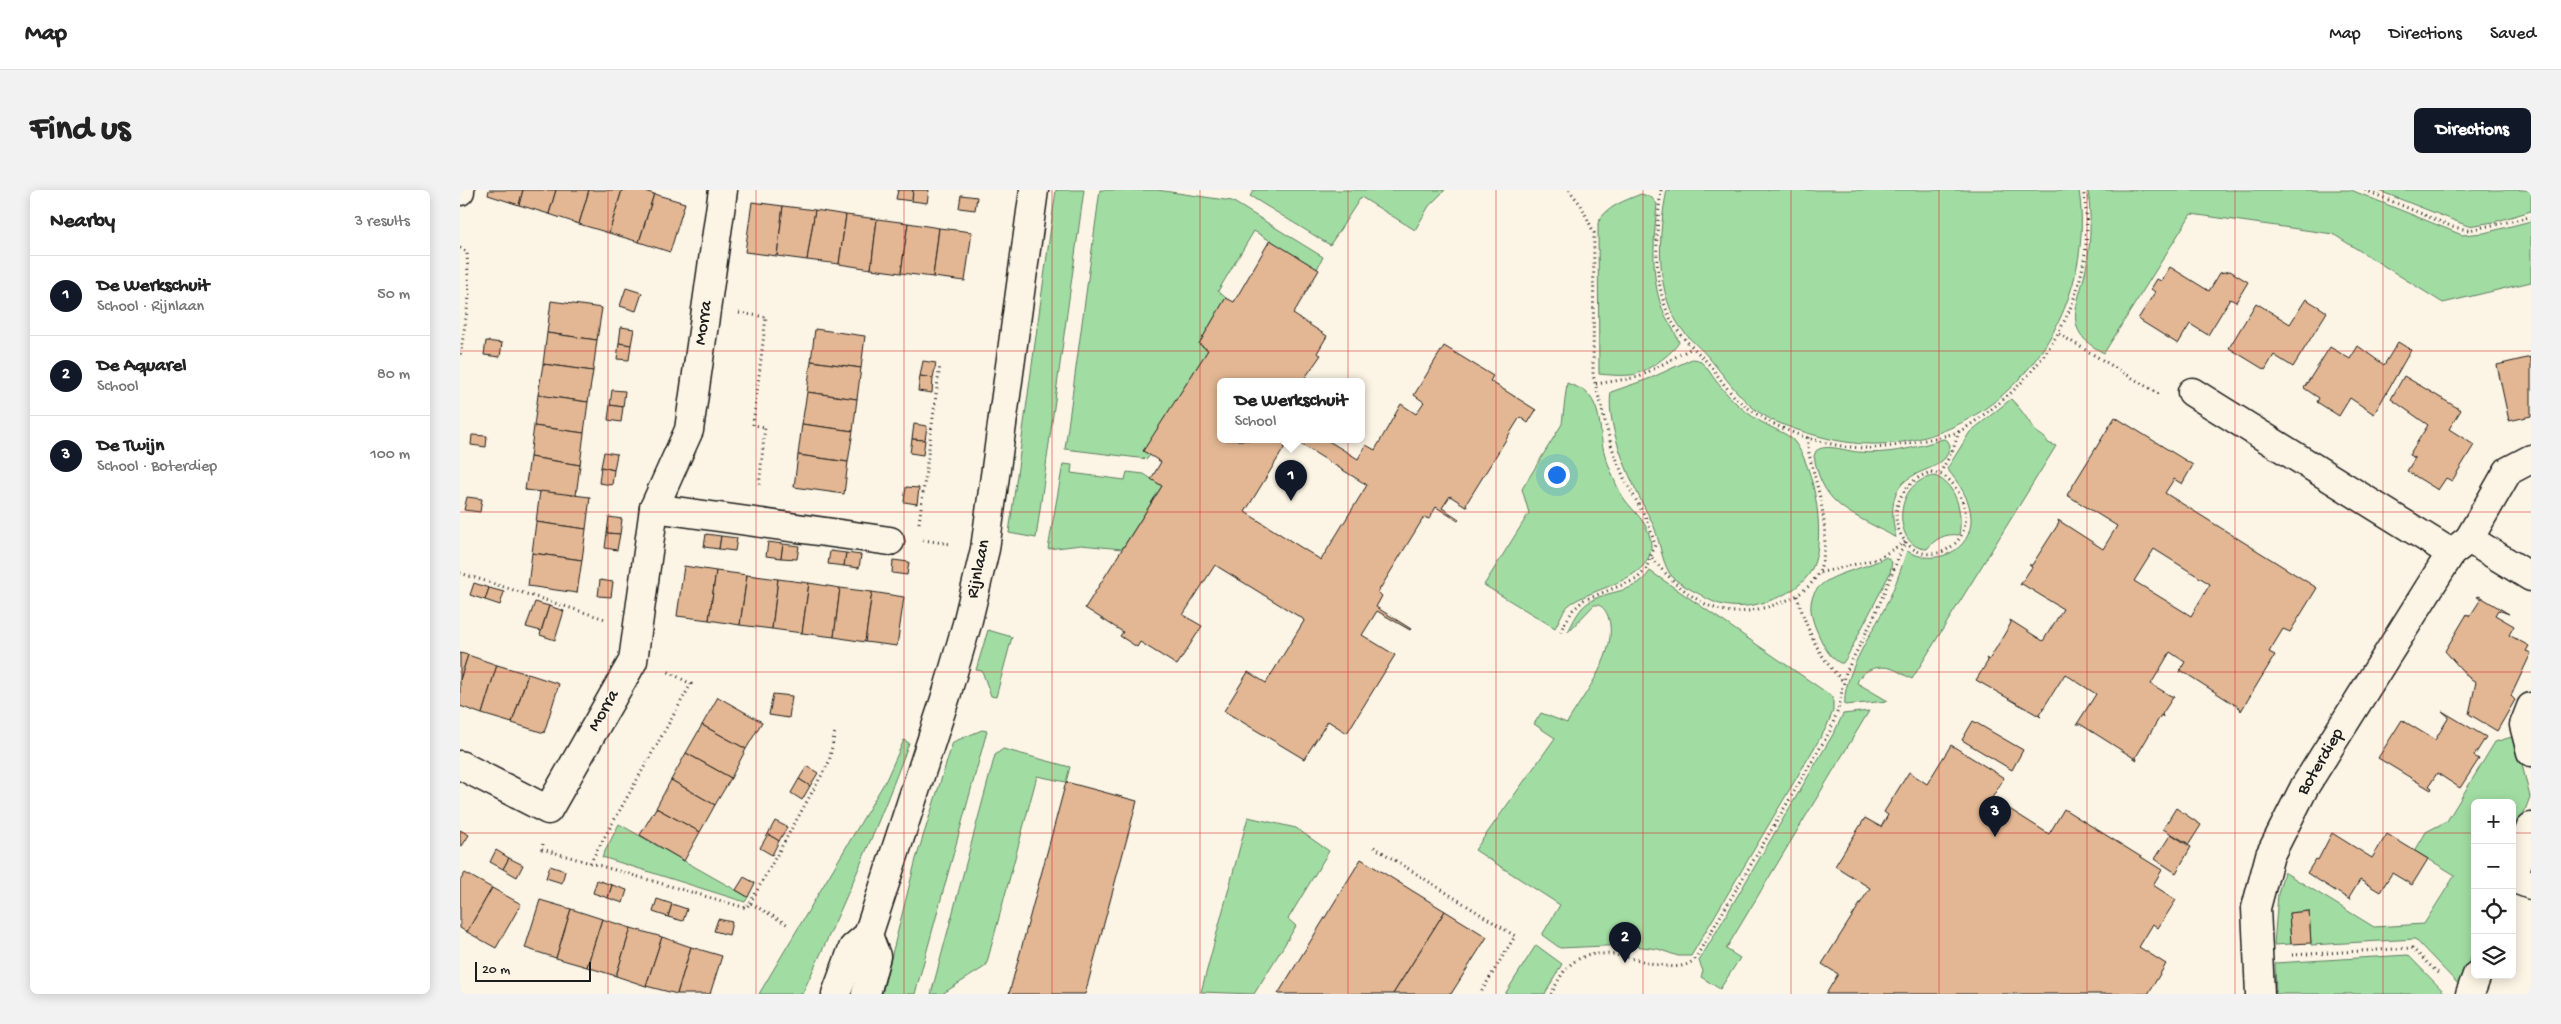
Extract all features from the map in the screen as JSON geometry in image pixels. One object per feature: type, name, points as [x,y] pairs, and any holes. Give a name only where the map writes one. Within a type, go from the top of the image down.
[{"type":"street","name":"Morra","points":[[548,810],[633,661],[654,508],[689,430],[723,190]]},
{"type":"street","name":"Rijnlaan","points":[[836,994],[853,948],[868,935],[967,624],[985,549],[1034,190]]},
{"type":"street","points":[[2192,392],[2460,546],[2531,576]]},
{"type":"street","name":"Boterdiep","points":[[2260,994],[2256,908],[2270,855],[2305,786],[2508,471],[2531,459]]},
{"type":"street","points":[[654,508],[890,541]]},
{"type":"street","points":[[2531,707],[2524,725],[2531,752]]},
{"type":"street","points":[[460,765],[548,810]]},
{"type":"street","points":[[2531,827],[2512,878],[2531,885]]},
{"type":"street","points":[[866,994],[876,956],[868,935]]},
{"type":"path","points":[[1560,632],[1573,610],[1584,600],[1600,592],[1629,584],[1646,568],[1652,558],[1655,545],[1653,533],[1624,478],[1611,445],[1593,375],[1594,233],[1590,220],[1568,190]]},
{"type":"path","points":[[1661,190],[1657,250],[1661,294],[1670,318],[1692,348],[1743,405],[1768,421],[1808,437],[1840,446],[1869,448],[1898,446],[1959,432],[2004,400],[2043,357],[2059,334],[2075,294],[2087,231],[2083,190]]},
{"type":"path","points":[[2365,190],[2453,227],[2469,230],[2531,217]]},
{"type":"path","points":[[460,248],[467,252],[469,297],[460,358]]},
{"type":"path","points":[[706,308],[766,317],[753,425],[765,427],[754,523]]},
{"type":"path","points":[[2059,334],[2172,402],[2192,392]]},
{"type":"path","points":[[1596,384],[1639,377],[1692,348]]},
{"type":"path","points":[[917,539],[940,365]]},
{"type":"path","points":[[1940,473],[1954,450],[1959,432]]},
{"type":"path","points":[[1652,558],[1667,577],[1706,604],[1721,610],[1747,611],[1783,603],[1797,596],[1810,586],[1819,573],[1824,549],[1823,517],[1809,459],[1808,437]]},
{"type":"path","points":[[1931,472],[1940,473],[1943,473],[1954,484],[1961,496],[1965,507],[1964,534],[1956,544],[1934,554],[1924,554],[1905,542],[1899,532],[1897,517],[1902,492],[1919,476],[1931,472]]},
{"type":"path","points":[[890,541],[917,539],[985,549]]},
{"type":"path","points":[[1819,573],[1877,559],[1905,542]]},
{"type":"path","points":[[1551,994],[1567,967],[1580,959],[1604,952],[1675,967],[1689,964],[1695,959],[1830,731],[1838,710],[1843,681],[1885,593],[1905,542]]},
{"type":"path","points":[[460,573],[637,630]]},
{"type":"path","points":[[1797,596],[1816,648],[1827,665],[1843,681]]},
{"type":"path","points":[[548,810],[542,849],[746,908],[829,762],[835,731]]},
{"type":"path","points":[[1374,847],[1515,936],[1480,994]]},
{"type":"path","points":[[750,903],[790,926]]},
{"type":"path","points":[[2258,957],[2412,948],[2468,987]]},
{"type":"green space","points":[[1056,190],[1084,190],[1036,538],[1009,533]]},
{"type":"green space","points":[[1100,190],[1157,190],[1232,201],[1323,257],[1317,269],[1254,231],[1218,291],[1226,298],[1199,344],[1208,350],[1144,451],[1150,455],[1147,459],[1065,449]]},
{"type":"green space","points":[[1254,190],[1445,190],[1429,206],[1415,230],[1361,197],[1330,245],[1250,196]]},
{"type":"green space","points":[[1667,190],[2079,190],[2080,245],[2069,297],[2046,344],[2013,385],[1973,417],[1926,437],[1873,444],[1818,436],[1792,428],[1767,417],[1752,407],[1741,396],[1707,355],[1684,332],[1674,317],[1667,301],[1663,283],[1661,244]]},
{"type":"green space","points":[[2088,190],[2351,190],[2462,235],[2484,233],[2531,221],[2531,282],[2443,303],[2333,234],[2191,214],[2104,353],[2090,344],[2081,334],[2076,324],[2077,302],[2087,263],[2089,245],[2090,217]]},
{"type":"green space","points":[[2377,190],[2531,190],[2531,211],[2494,222],[2468,226]]},
{"type":"green space","points":[[1641,194],[1651,197],[1657,204],[1654,256],[1656,283],[1664,312],[1679,342],[1665,357],[1637,374],[1599,374],[1598,223],[1601,217],[1611,208]]},
{"type":"green space","points":[[1692,359],[1698,360],[1706,367],[1739,406],[1760,421],[1784,433],[1793,440],[1808,467],[1817,506],[1819,525],[1815,561],[1809,574],[1800,584],[1782,596],[1762,603],[1738,607],[1715,603],[1672,577],[1664,561],[1654,527],[1622,458],[1612,423],[1611,392],[1651,378]]},
{"type":"green space","points":[[1567,383],[1585,391],[1592,400],[1596,408],[1604,450],[1612,475],[1622,496],[1647,529],[1651,549],[1646,562],[1637,572],[1624,580],[1580,598],[1569,605],[1555,628],[1484,585],[1529,513],[1522,489],[1562,424]]},
{"type":"green space","points":[[2011,399],[2036,431],[2048,443],[2056,446],[1912,679],[1890,668],[1875,668],[1862,675],[1857,683],[1888,701],[1845,705],[1845,694],[1852,670],[1890,598],[1907,551],[1918,556],[1940,557],[1959,547],[1966,539],[1970,529],[1969,504],[1960,486],[1947,469],[1970,432]]},
{"type":"green space","points":[[1943,439],[1947,440],[1950,445],[1946,457],[1904,482],[1896,494],[1893,512],[1896,538],[1854,515],[1833,499],[1818,474],[1814,456],[1816,451],[1825,448],[1879,453],[1912,448]]},
{"type":"green space","points":[[1063,464],[1072,465],[1071,473],[1125,480],[1127,472],[1144,474],[1162,486],[1122,549],[1081,545],[1048,549]]},
{"type":"green space","points":[[1935,476],[1949,486],[1957,501],[1960,527],[1959,535],[1941,537],[1927,549],[1916,546],[1908,538],[1903,527],[1902,514],[1904,501],[1910,490],[1921,481]]},
{"type":"green space","points":[[1886,557],[1892,562],[1890,573],[1847,657],[1843,663],[1840,663],[1828,653],[1816,629],[1811,611],[1813,597],[1819,587],[1830,579]]},
{"type":"green space","points":[[1650,571],[1833,697],[1833,711],[1826,728],[1691,956],[1678,956],[1658,949],[1626,945],[1560,948],[1542,935],[1560,905],[1475,850],[1555,738],[1534,724],[1541,713],[1567,723],[1591,686],[1605,658],[1610,629],[1606,611],[1601,606],[1594,605],[1568,632],[1578,614],[1590,601],[1635,585]]},
{"type":"green space","points":[[988,630],[1012,637],[996,697],[991,696],[982,671],[976,670]]},
{"type":"green space","points":[[1869,711],[1726,949],[1740,958],[1720,989],[1701,977],[1703,971],[1699,961],[1835,731],[1843,714]]},
{"type":"green space","points":[[982,730],[987,731],[915,994],[882,994],[916,859],[953,742]]},
{"type":"green space","points":[[2515,736],[2530,797],[2516,834],[2516,799],[2471,799],[2471,957],[2460,986],[2415,939],[2311,945],[2309,911],[2289,913],[2291,944],[2274,945],[2278,894],[2284,872],[2374,927],[2424,924],[2455,875],[2415,851],[2426,832],[2447,821],[2495,742]]},
{"type":"green space","points":[[904,740],[909,743],[884,807],[845,901],[802,994],[759,994],[886,780]]},
{"type":"green space","points":[[1003,749],[1070,767],[1066,782],[1037,776],[986,966],[942,994],[931,994],[995,755]]},
{"type":"green space","points":[[1248,817],[1296,828],[1329,851],[1288,919],[1296,926],[1254,994],[1201,992]]},
{"type":"green space","points":[[619,824],[748,897],[745,902],[602,857]]},
{"type":"green space","points":[[1536,945],[1562,964],[1545,994],[1505,994]]},
{"type":"green space","points":[[2408,955],[2446,994],[2276,994],[2275,963]]},
{"type":"building","points":[[489,190],[523,190],[519,205],[488,195]]},
{"type":"building","points":[[523,190],[556,190],[549,214],[519,205]]},
{"type":"building","points":[[556,190],[589,190],[579,224],[549,214]]},
{"type":"building","points":[[589,190],[622,190],[609,233],[579,224]]},
{"type":"building","points":[[622,190],[641,190],[654,194],[639,242],[609,233]]},
{"type":"building","points":[[898,190],[913,190],[912,201],[896,199]]},
{"type":"building","points":[[913,190],[929,190],[927,203],[912,201]]},
{"type":"building","points":[[654,194],[685,203],[670,252],[639,242]]},
{"type":"building","points":[[961,195],[977,197],[975,210],[959,208]]},
{"type":"building","points":[[752,202],[783,206],[777,256],[745,252]]},
{"type":"building","points":[[783,206],[815,210],[807,260],[777,256]]},
{"type":"building","points":[[815,210],[846,215],[839,264],[807,260]]},
{"type":"building","points":[[846,215],[877,219],[871,269],[839,264]]},
{"type":"building","points":[[877,219],[908,223],[901,273],[871,269]]},
{"type":"building","points":[[908,223],[939,228],[933,277],[901,273]]},
{"type":"building","points":[[939,228],[972,232],[965,281],[933,277]]},
{"type":"building","points":[[1270,240],[1319,270],[1293,314],[1327,336],[1317,353],[1321,355],[1305,378],[1217,378],[1217,443],[1287,443],[1245,512],[1321,560],[1367,485],[1299,443],[1332,443],[1358,459],[1366,445],[1375,450],[1401,404],[1416,414],[1424,402],[1414,395],[1444,346],[1493,376],[1490,381],[1536,410],[1528,423],[1520,417],[1466,504],[1467,507],[1450,496],[1442,508],[1459,519],[1458,521],[1436,507],[1429,519],[1424,517],[1378,592],[1382,596],[1376,607],[1411,629],[1377,611],[1362,635],[1395,655],[1347,733],[1328,721],[1304,759],[1224,711],[1248,672],[1266,683],[1304,621],[1303,619],[1215,565],[1183,615],[1202,626],[1177,665],[1140,642],[1137,647],[1120,636],[1123,632],[1085,608],[1162,486],[1151,479],[1161,462],[1143,451],[1208,350],[1199,344],[1225,299],[1234,302]]},
{"type":"building","points":[[2170,267],[2209,291],[2220,273],[2230,271],[2248,282],[2236,302],[2230,299],[2208,335],[2190,324],[2178,344],[2138,319],[2155,292],[2151,289],[2157,279],[2161,281]]},
{"type":"building","points":[[626,288],[642,293],[636,311],[620,306]]},
{"type":"building","points":[[2306,299],[2327,312],[2293,367],[2274,355],[2265,370],[2229,348],[2256,303],[2290,324]]},
{"type":"building","points":[[551,301],[602,308],[597,340],[547,333]]},
{"type":"building","points":[[621,327],[634,329],[631,345],[619,343]]},
{"type":"building","points":[[815,329],[865,336],[861,368],[811,361]]},
{"type":"building","points":[[547,333],[597,340],[593,371],[543,364]]},
{"type":"building","points":[[486,341],[502,343],[500,357],[484,355]]},
{"type":"building","points":[[2398,342],[2411,350],[2374,414],[2350,398],[2339,416],[2317,402],[2319,398],[2304,388],[2330,347],[2350,359],[2358,346],[2384,365]]},
{"type":"building","points":[[619,343],[631,345],[629,360],[617,359]]},
{"type":"building","points":[[2531,357],[2531,416],[2509,421],[2497,365]]},
{"type":"building","points":[[811,361],[861,368],[857,399],[807,392]]},
{"type":"building","points":[[923,361],[936,363],[933,378],[920,376]]},
{"type":"building","points":[[543,364],[593,371],[588,402],[538,395]]},
{"type":"building","points":[[920,376],[933,378],[932,393],[918,391]]},
{"type":"building","points":[[2404,376],[2461,410],[2449,429],[2474,445],[2452,481],[2446,478],[2438,490],[2407,471],[2415,458],[2409,455],[2428,425],[2391,399]]},
{"type":"building","points":[[612,390],[625,391],[623,407],[610,405]]},
{"type":"building","points":[[807,392],[857,399],[853,431],[802,424]]},
{"type":"building","points":[[538,395],[588,402],[584,433],[534,426]]},
{"type":"building","points":[[610,405],[623,407],[621,422],[608,420]]},
{"type":"building","points":[[2115,417],[2193,465],[2182,484],[2174,479],[2165,493],[2317,588],[2290,632],[2283,629],[2269,652],[2275,655],[2241,711],[2240,708],[2182,671],[2179,672],[2185,662],[2170,652],[2151,684],[2174,696],[2162,714],[2163,717],[2161,715],[2136,757],[2137,760],[2080,724],[2077,724],[2096,694],[2065,674],[2039,715],[2041,717],[1976,680],[1988,661],[1986,658],[1989,660],[2011,623],[2010,620],[2043,641],[2063,609],[2022,584],[2020,585],[2032,567],[2029,565],[2032,565],[2059,523],[2058,520],[2103,549],[2117,526],[2067,495]],"holes":[[[2154,549],[2210,584],[2191,616],[2134,581]]]},
{"type":"building","points":[[802,424],[853,431],[848,462],[798,455]]},
{"type":"building","points":[[914,424],[927,426],[925,440],[912,439]]},
{"type":"building","points":[[534,426],[584,433],[580,465],[530,457]]},
{"type":"building","points":[[472,435],[487,436],[486,447],[471,445]]},
{"type":"building","points":[[912,439],[925,440],[923,455],[910,453]]},
{"type":"building","points":[[604,452],[617,454],[614,470],[601,467]]},
{"type":"building","points":[[798,455],[848,462],[844,494],[794,487]]},
{"type":"building","points":[[530,457],[580,465],[576,496],[525,490]]},
{"type":"building","points":[[601,467],[614,470],[612,485],[599,483]]},
{"type":"building","points":[[906,487],[919,488],[917,504],[904,502]]},
{"type":"building","points":[[540,491],[590,497],[586,529],[536,522]]},
{"type":"building","points":[[467,497],[482,499],[480,512],[464,510]]},
{"type":"building","points":[[609,517],[622,519],[620,534],[607,533]]},
{"type":"building","points":[[536,522],[586,529],[582,560],[532,553]]},
{"type":"building","points":[[607,533],[620,534],[617,550],[605,548]]},
{"type":"building","points":[[706,534],[721,536],[719,549],[704,547]]},
{"type":"building","points":[[721,536],[737,538],[735,551],[719,549]]},
{"type":"building","points":[[768,542],[783,544],[781,558],[766,556]]},
{"type":"building","points":[[783,544],[799,546],[797,559],[781,558]]},
{"type":"building","points":[[830,551],[846,553],[844,566],[828,564]]},
{"type":"building","points":[[532,553],[582,560],[577,593],[528,586]]},
{"type":"building","points":[[846,553],[861,555],[859,568],[844,566]]},
{"type":"building","points":[[893,560],[909,562],[907,575],[892,573]]},
{"type":"building","points":[[684,566],[716,571],[709,620],[677,616]]},
{"type":"building","points":[[716,571],[747,575],[740,625],[709,620]]},
{"type":"building","points":[[747,575],[778,579],[772,629],[740,625]]},
{"type":"building","points":[[778,579],[809,583],[802,633],[772,629]]},
{"type":"building","points":[[600,580],[613,582],[611,597],[598,596]]},
{"type":"building","points":[[474,583],[489,588],[485,600],[470,595]]},
{"type":"building","points":[[809,583],[840,588],[834,637],[802,633]]},
{"type":"building","points":[[489,588],[504,592],[500,605],[485,600]]},
{"type":"building","points":[[840,588],[872,592],[865,642],[834,637]]},
{"type":"building","points":[[872,592],[904,597],[897,646],[865,642]]},
{"type":"building","points":[[2479,596],[2509,614],[2498,610],[2495,615],[2514,626],[2509,635],[2529,646],[2526,651],[2531,653],[2511,696],[2515,700],[2497,731],[2469,714],[2476,682],[2468,677],[2445,651],[2467,614],[2470,616],[2481,599],[2477,597]]},
{"type":"building","points":[[535,602],[549,606],[541,631],[526,627]]},
{"type":"building","points":[[549,606],[564,611],[555,640],[540,635]]},
{"type":"building","points":[[460,653],[468,655],[460,680]]},
{"type":"building","points":[[468,655],[497,665],[482,714],[460,706],[460,680]]},
{"type":"building","points":[[497,665],[528,674],[512,723],[482,714]]},
{"type":"building","points":[[528,674],[559,684],[544,733],[512,723]]},
{"type":"building","points":[[773,694],[792,696],[789,718],[769,715]]},
{"type":"building","points":[[718,697],[762,722],[746,749],[702,725]]},
{"type":"building","points":[[2442,711],[2486,737],[2474,756],[2479,759],[2460,788],[2437,773],[2429,786],[2432,788],[2431,790],[2378,758],[2402,720],[2435,740],[2449,717]]},
{"type":"building","points":[[1973,721],[2023,750],[2012,770],[1962,740]]},
{"type":"building","points":[[702,725],[746,749],[731,778],[686,753]]},
{"type":"building","points":[[1951,745],[2004,778],[1992,798],[2049,834],[2064,809],[2162,870],[2153,885],[2176,900],[2158,928],[2153,924],[2139,947],[2166,964],[2148,994],[1826,994],[1838,974],[1822,964],[1870,888],[1835,866],[1865,818],[1881,827],[1888,815],[1884,812],[1909,772],[1927,784]]},
{"type":"building","points":[[686,753],[731,778],[715,805],[671,780]]},
{"type":"building","points":[[807,766],[818,773],[810,786],[799,779]]},
{"type":"building","points":[[799,779],[810,786],[802,800],[791,793]]},
{"type":"building","points":[[671,780],[715,805],[700,832],[656,808]]},
{"type":"building","points":[[1066,782],[1137,801],[1085,994],[1009,994]]},
{"type":"building","points":[[656,808],[700,832],[684,861],[640,835]]},
{"type":"building","points":[[2176,808],[2201,825],[2189,844],[2163,829]]},
{"type":"building","points":[[775,821],[787,827],[779,841],[768,834]]},
{"type":"building","points":[[460,830],[469,835],[462,846],[460,845]]},
{"type":"building","points":[[2332,833],[2372,858],[2387,834],[2428,859],[2412,885],[2392,873],[2380,892],[2360,880],[2349,898],[2350,900],[2307,873],[2316,859],[2318,860]]},
{"type":"building","points":[[768,834],[779,841],[772,855],[760,848]]},
{"type":"building","points":[[2171,834],[2191,847],[2176,873],[2155,859]]},
{"type":"building","points":[[496,850],[509,858],[503,869],[490,862]]},
{"type":"building","points":[[509,858],[523,865],[517,877],[503,869]]},
{"type":"building","points":[[1361,859],[1445,911],[1393,994],[1278,994]]},
{"type":"building","points":[[550,866],[565,871],[562,883],[546,878]]},
{"type":"building","points":[[465,873],[492,888],[467,932],[460,928],[460,881]]},
{"type":"building","points":[[744,877],[755,883],[748,897],[736,890]]},
{"type":"building","points":[[597,880],[612,885],[608,898],[593,893]]},
{"type":"building","points":[[612,885],[627,890],[623,903],[608,898]]},
{"type":"building","points":[[492,888],[521,904],[496,948],[467,932]]},
{"type":"building","points":[[657,899],[672,904],[668,917],[653,912]]},
{"type":"building","points":[[540,900],[571,909],[556,958],[525,948]]},
{"type":"building","points":[[672,904],[687,909],[683,921],[668,917]]},
{"type":"building","points":[[571,909],[602,919],[587,967],[556,958]]},
{"type":"building","points":[[1445,911],[1487,937],[1451,994],[1393,994]]},
{"type":"building","points":[[2309,911],[2311,943],[2291,944],[2289,913]]},
{"type":"building","points":[[602,919],[631,928],[616,976],[587,967]]},
{"type":"building","points":[[718,919],[732,922],[729,935],[714,931]]},
{"type":"building","points":[[631,928],[662,937],[646,986],[616,976]]},
{"type":"building","points":[[662,937],[691,947],[677,994],[646,986]]},
{"type":"building","points":[[691,947],[722,956],[710,994],[677,994]]},
{"type":"place","name":"De Werkschuit","points":[[1291,501]]},
{"type":"place","name":"De Twijn","points":[[1995,837]]},
{"type":"place","name":"De Aquarel","points":[[1625,963]]}]
